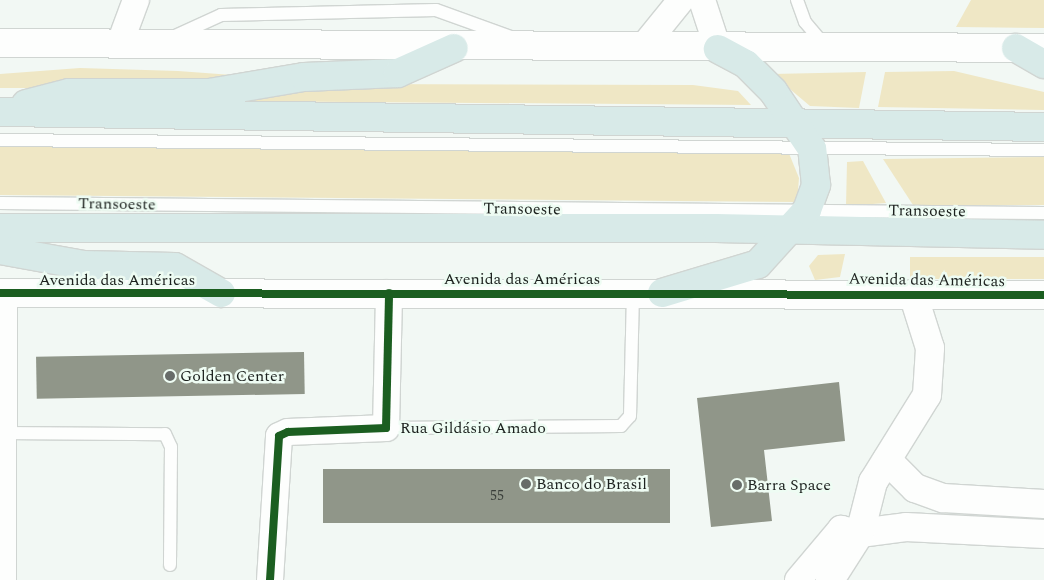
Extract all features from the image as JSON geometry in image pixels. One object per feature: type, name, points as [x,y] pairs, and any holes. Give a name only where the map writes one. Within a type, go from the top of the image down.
[{"type":"highway","points":[[5,112],[61,94],[209,93],[304,77],[398,73],[454,48]]},
{"type":"highway","points":[[1016,48],[1044,64]]},
{"type":"highway","points":[[662,293],[758,264],[791,231],[807,210],[817,171],[812,149],[797,124],[773,91],[746,64],[718,49]]},
{"type":"highway","points":[[5,112],[1044,127]]},
{"type":"highway","points":[[0,228],[791,231],[1044,235]]},
{"type":"highway","points":[[0,250],[84,266],[175,267],[221,293]]},
{"type":"main road","points":[[0,42],[454,48],[1044,48]]},
{"type":"main road","name":"Avenida das Américas","points":[[2,293],[1044,295]]},
{"type":"main road","points":[[830,580],[860,533],[873,482],[928,395],[932,372],[930,348],[913,294]]},
{"type":"main road","points":[[887,460],[915,488],[943,498],[1044,504]]},
{"type":"main road","points":[[860,533],[906,527],[1044,534]]},
{"type":"street","points":[[120,43],[136,0]]},
{"type":"street","points":[[643,48],[681,0]]},
{"type":"street","points":[[702,0],[718,49]]},
{"type":"street","points":[[2,293],[2,580]]},
{"type":"street","points":[[386,428],[388,293]]},
{"type":"street","name":"Rua Gildásio Amado","points":[[270,580],[275,441],[288,432],[386,428]]},
{"type":"street","points":[[798,580],[841,529],[860,533]]},
{"type":"lane","points":[[797,0],[806,22],[825,47]]},
{"type":"lane","points":[[156,44],[221,15],[436,10],[536,47]]},
{"type":"lane","points":[[0,140],[1044,150]]},
{"type":"lane","name":"Transoeste","points":[[0,203],[1044,213]]},
{"type":"lane","name":"Rua Gildásio Amado","points":[[386,428],[614,428],[630,416],[633,293]]},
{"type":"lane","points":[[3,433],[165,434],[171,447],[170,565]]},
{"type":"shaded area","points":[[971,0],[1044,0],[1044,28],[956,27]]},
{"type":"shaded area","points":[[80,68],[178,71],[259,77],[202,88],[0,88],[0,74]]},
{"type":"shaded area","points":[[954,71],[1044,92],[1044,110],[878,107],[885,72]]},
{"type":"shaded area","points":[[866,72],[859,108],[810,106],[772,74]]},
{"type":"shaded area","points":[[346,84],[693,85],[738,91],[751,105],[235,101]]},
{"type":"shaded area","points":[[0,142],[788,151],[799,178],[797,202],[0,195]]},
{"type":"shaded area","points":[[1044,157],[1044,205],[913,205],[883,159]]},
{"type":"shaded area","points":[[863,161],[886,203],[846,206],[847,162]]},
{"type":"shaded area","points":[[845,254],[840,277],[815,280],[809,266],[818,255]]},
{"type":"shaded area","points":[[910,257],[1044,257],[1044,279],[910,279]]},
{"type":"building","name":"Golden Center","points":[[304,352],[305,394],[37,399],[36,357]]},
{"type":"building","name":"Barra Space","points":[[839,382],[845,441],[764,450],[772,521],[711,527],[697,398]]},
{"type":"building","points":[[323,469],[670,469],[670,523],[323,523]]},
{"type":"cycle path","points":[[0,293],[1044,295]]},
{"type":"cycle path","points":[[270,580],[279,436],[288,432],[386,428],[389,293]]},
{"type":"place","name":"Golden Center","points":[[170,376]]},
{"type":"place","name":"Banco do Brasil","points":[[526,484]]},
{"type":"place","name":"Barra Space","points":[[737,485]]}]
